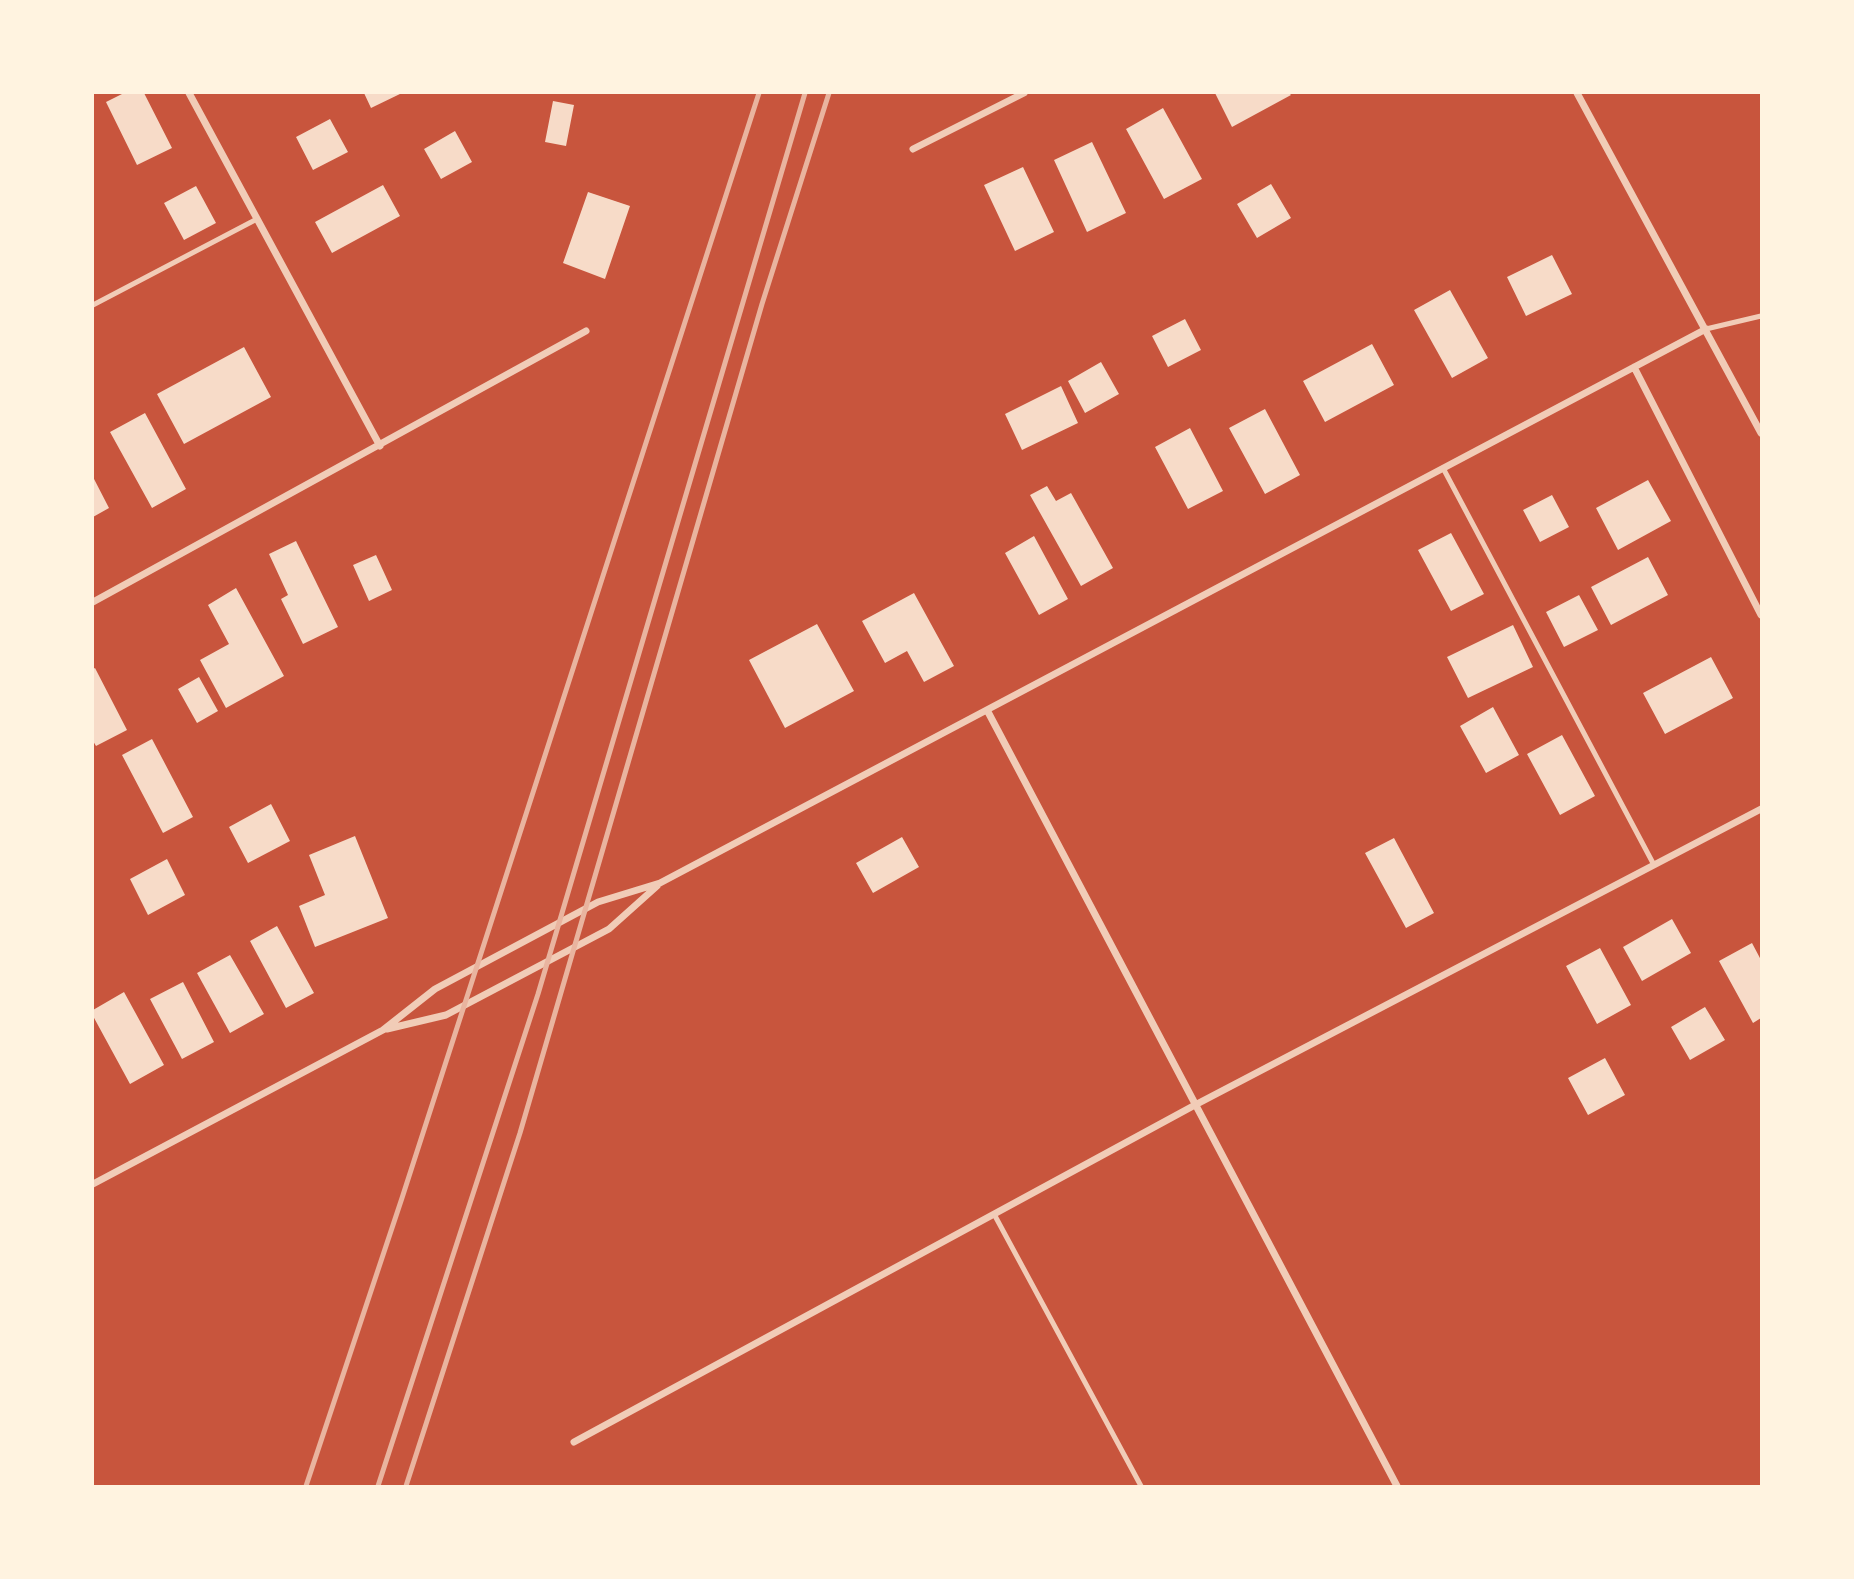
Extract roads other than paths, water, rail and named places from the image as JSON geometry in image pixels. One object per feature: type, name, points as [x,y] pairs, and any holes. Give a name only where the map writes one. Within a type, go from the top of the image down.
[{"type":"street","points":[[188,93],[380,446]]},
{"type":"street","points":[[913,149],[1024,93]]},
{"type":"street","points":[[1577,93],[1761,433]]},
{"type":"street","points":[[93,1184],[383,1030],[435,989],[598,902],[660,883],[1706,329]]},
{"type":"street","points":[[93,602],[586,331]]},
{"type":"street","points":[[1634,367],[1761,615]]},
{"type":"street","points":[[987,710],[1397,1486]]},
{"type":"street","points":[[574,1442],[1195,1105],[1761,809]]},
{"type":"street","points":[[383,1030],[446,1016],[610,929],[660,883]]},
{"type":"lane","points":[[93,305],[257,219]]},
{"type":"lane","points":[[1706,329],[1761,316]]},
{"type":"lane","points":[[1443,468],[1654,865]]},
{"type":"lane","points":[[994,1214],[1141,1486]]},
{"type":"railway","points":[[306,1486],[402,1198],[759,93]]},
{"type":"railway","points":[[378,1486],[538,994],[805,93]]},
{"type":"railway","points":[[406,1486],[520,1133],[762,304],[829,93]]}]
